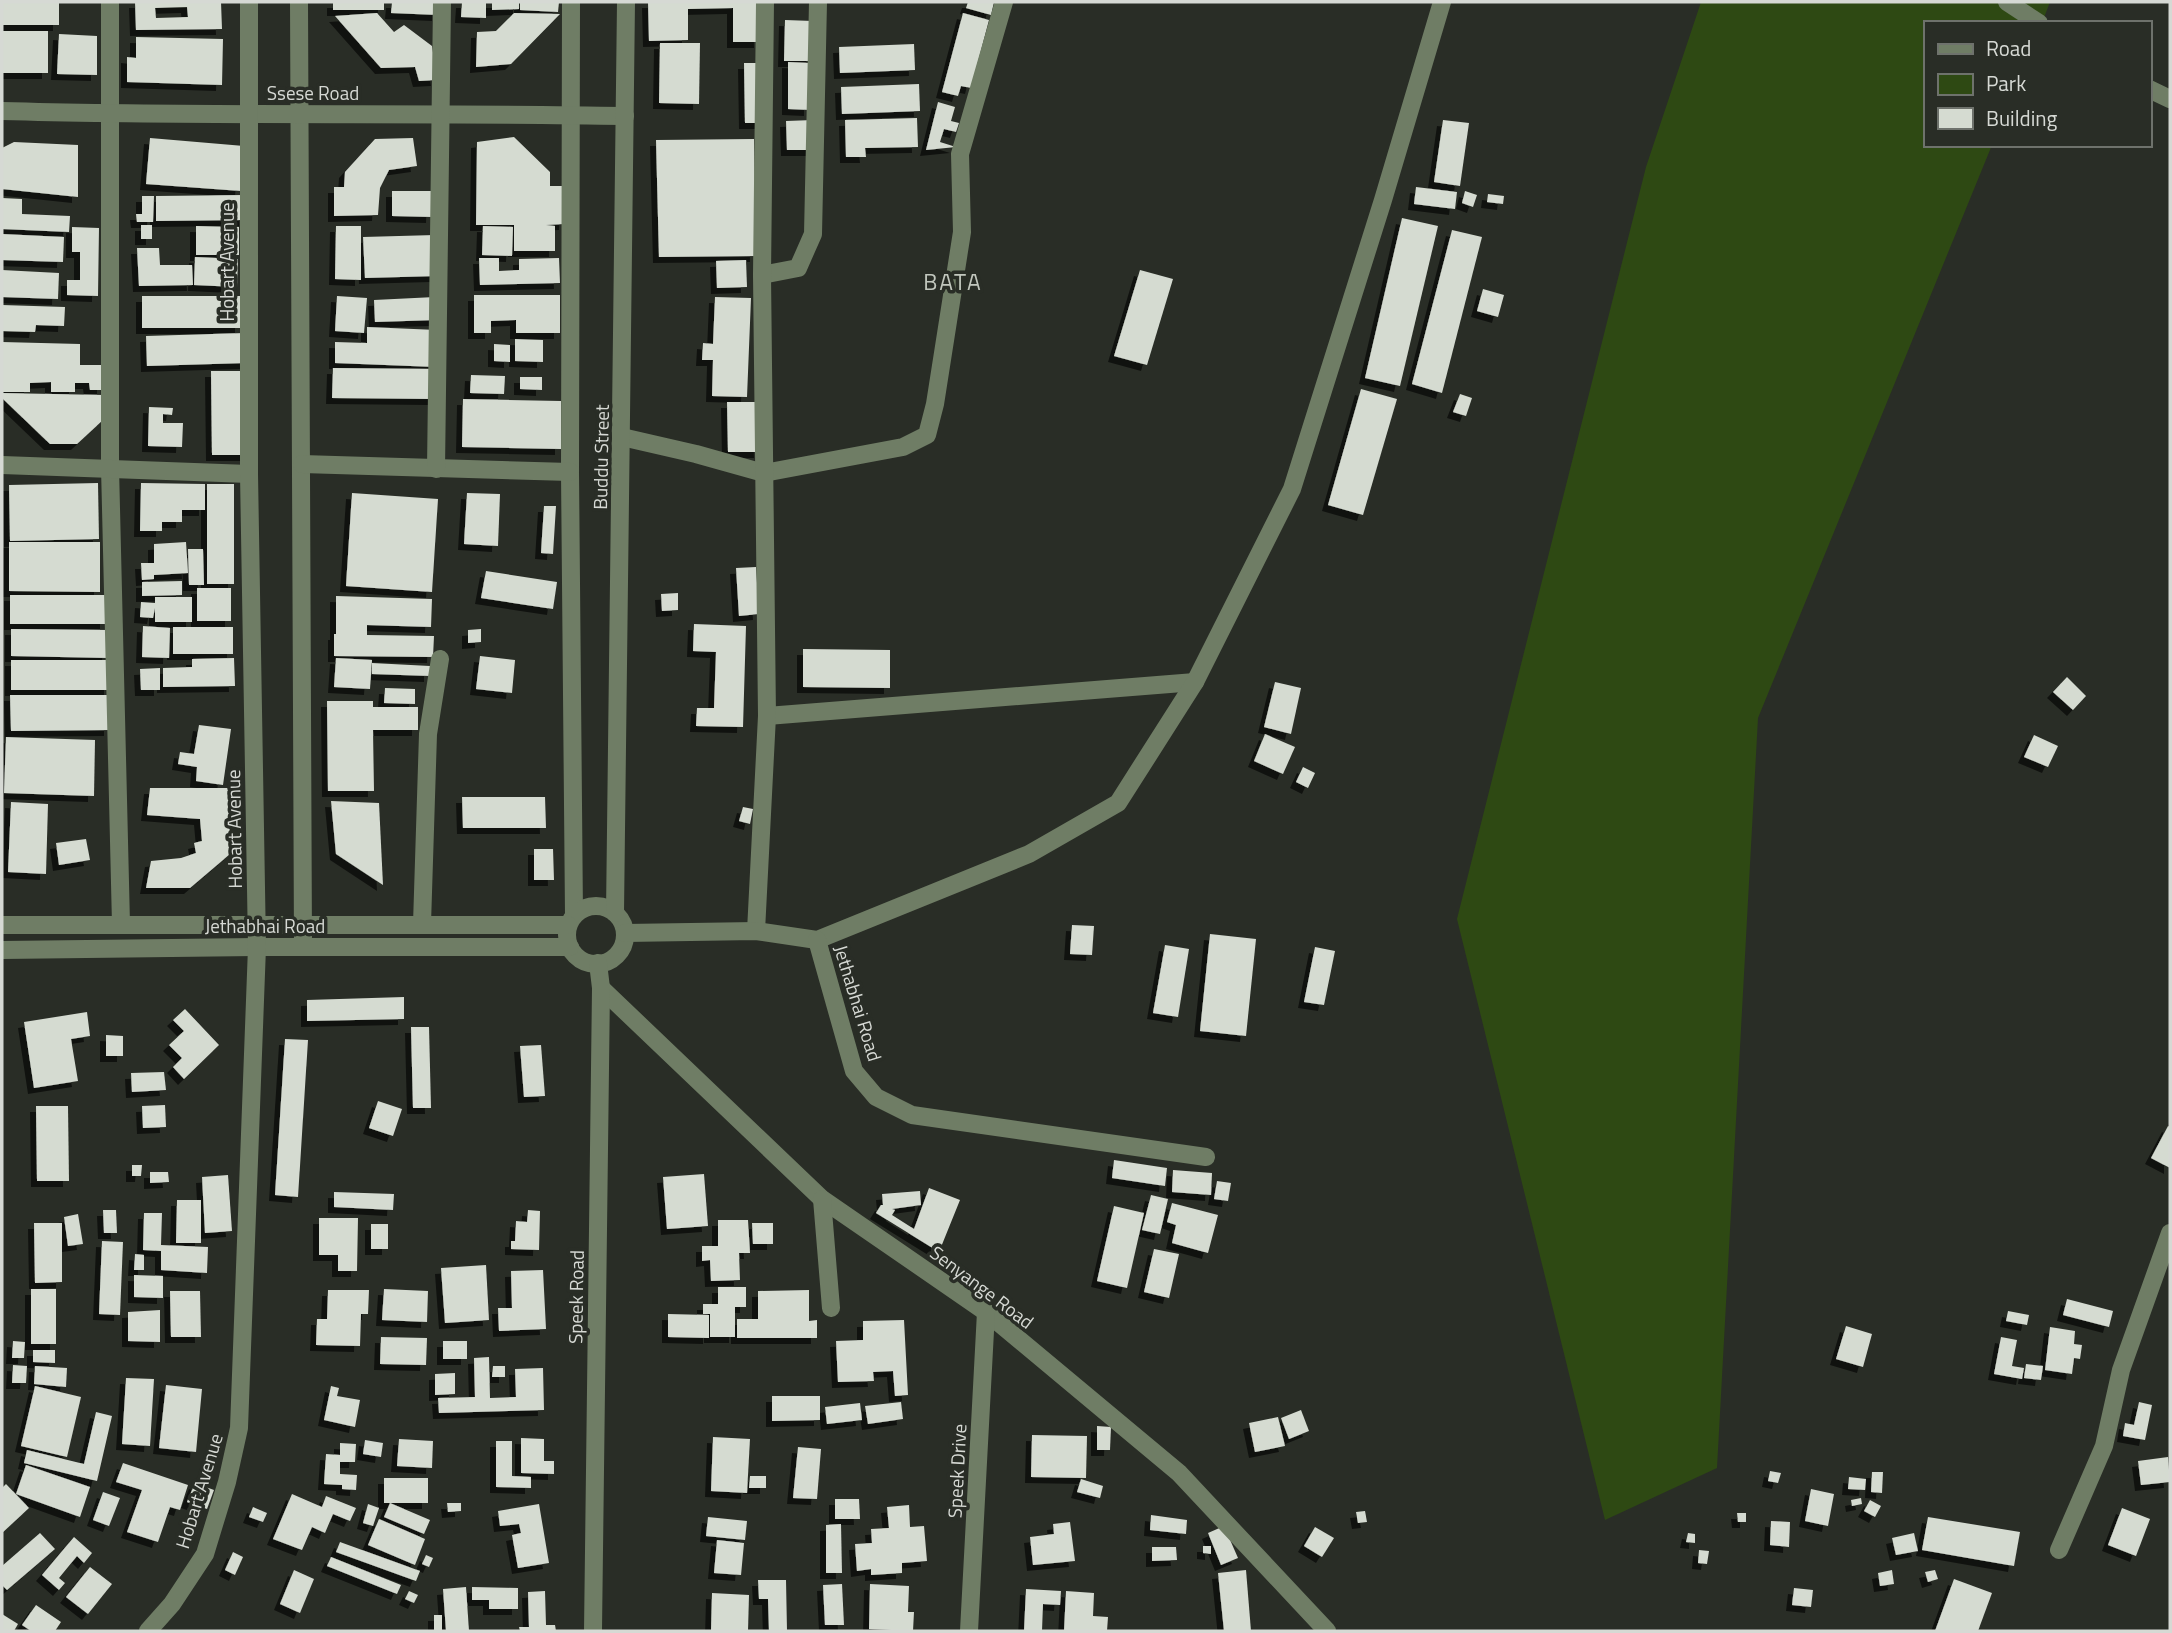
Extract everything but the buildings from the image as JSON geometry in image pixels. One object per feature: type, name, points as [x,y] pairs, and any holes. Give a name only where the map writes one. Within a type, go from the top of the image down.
[{"type":"street","points":[[110,2],[110,467],[121,923]]},
{"type":"street","name":"Hobart Avenue","points":[[148,1631],[172,1604],[205,1554],[228,1482],[239,1428],[257,947],[249,474],[250,2]]},
{"type":"street","points":[[299,2],[303,947]]},
{"type":"street","points":[[436,469],[442,2]]},
{"type":"street","points":[[571,2],[571,920],[567,936],[570,947],[586,962],[608,961],[617,954],[623,944],[625,933],[622,922],[615,913],[605,907],[583,909],[571,920]]},
{"type":"street","name":"Buddu Street","points":[[615,913],[626,2]]},
{"type":"street","points":[[755,931],[767,716],[762,275],[765,2]]},
{"type":"street","points":[[762,275],[798,268],[813,234],[818,2]]},
{"type":"street","points":[[622,437],[764,473],[903,447],[927,435],[935,404],[962,232],[960,154],[1004,2]]},
{"type":"street","points":[[817,940],[1029,854],[1118,803],[1195,682],[1292,489],[1442,2]]},
{"type":"street","points":[[2007,2],[2036,21]]},
{"type":"street","points":[[2151,90],[2170,99]]},
{"type":"street","name":"Ssese Road","points":[[2,111],[109,114],[625,116]]},
{"type":"street","points":[[302,464],[570,472]]},
{"type":"street","points":[[2,465],[249,474]]},
{"type":"street","points":[[422,924],[428,734],[440,659]]},
{"type":"street","points":[[767,716],[1195,682]]},
{"type":"street","name":"Jethabhai Road","points":[[2,925],[422,924],[571,920]]},
{"type":"street","name":"Jethabhai Road","points":[[625,933],[755,931],[817,940],[854,1071],[876,1097],[912,1115],[1206,1157]]},
{"type":"street","name":"Jethabhai Road","points":[[2,950],[570,947]]},
{"type":"street","name":"Speek Road","points":[[593,1631],[601,988],[598,963]]},
{"type":"street","name":"Senyange Road","points":[[601,988],[822,1199],[986,1312],[1180,1473],[1327,1631]]},
{"type":"street","points":[[822,1199],[831,1308]]},
{"type":"street","points":[[2059,1550],[2104,1446],[2121,1370],[2170,1233]]},
{"type":"street","name":"Speek Drive","points":[[969,1631],[986,1312]]},
{"type":"green space","points":[[1701,2],[2050,2],[2043,21],[1924,21],[1924,147],[1991,147],[1758,718],[1717,1468],[1605,1520],[1457,919],[1646,167]]},
{"type":"district","name":"BATA","points":[[953,282]]}]
